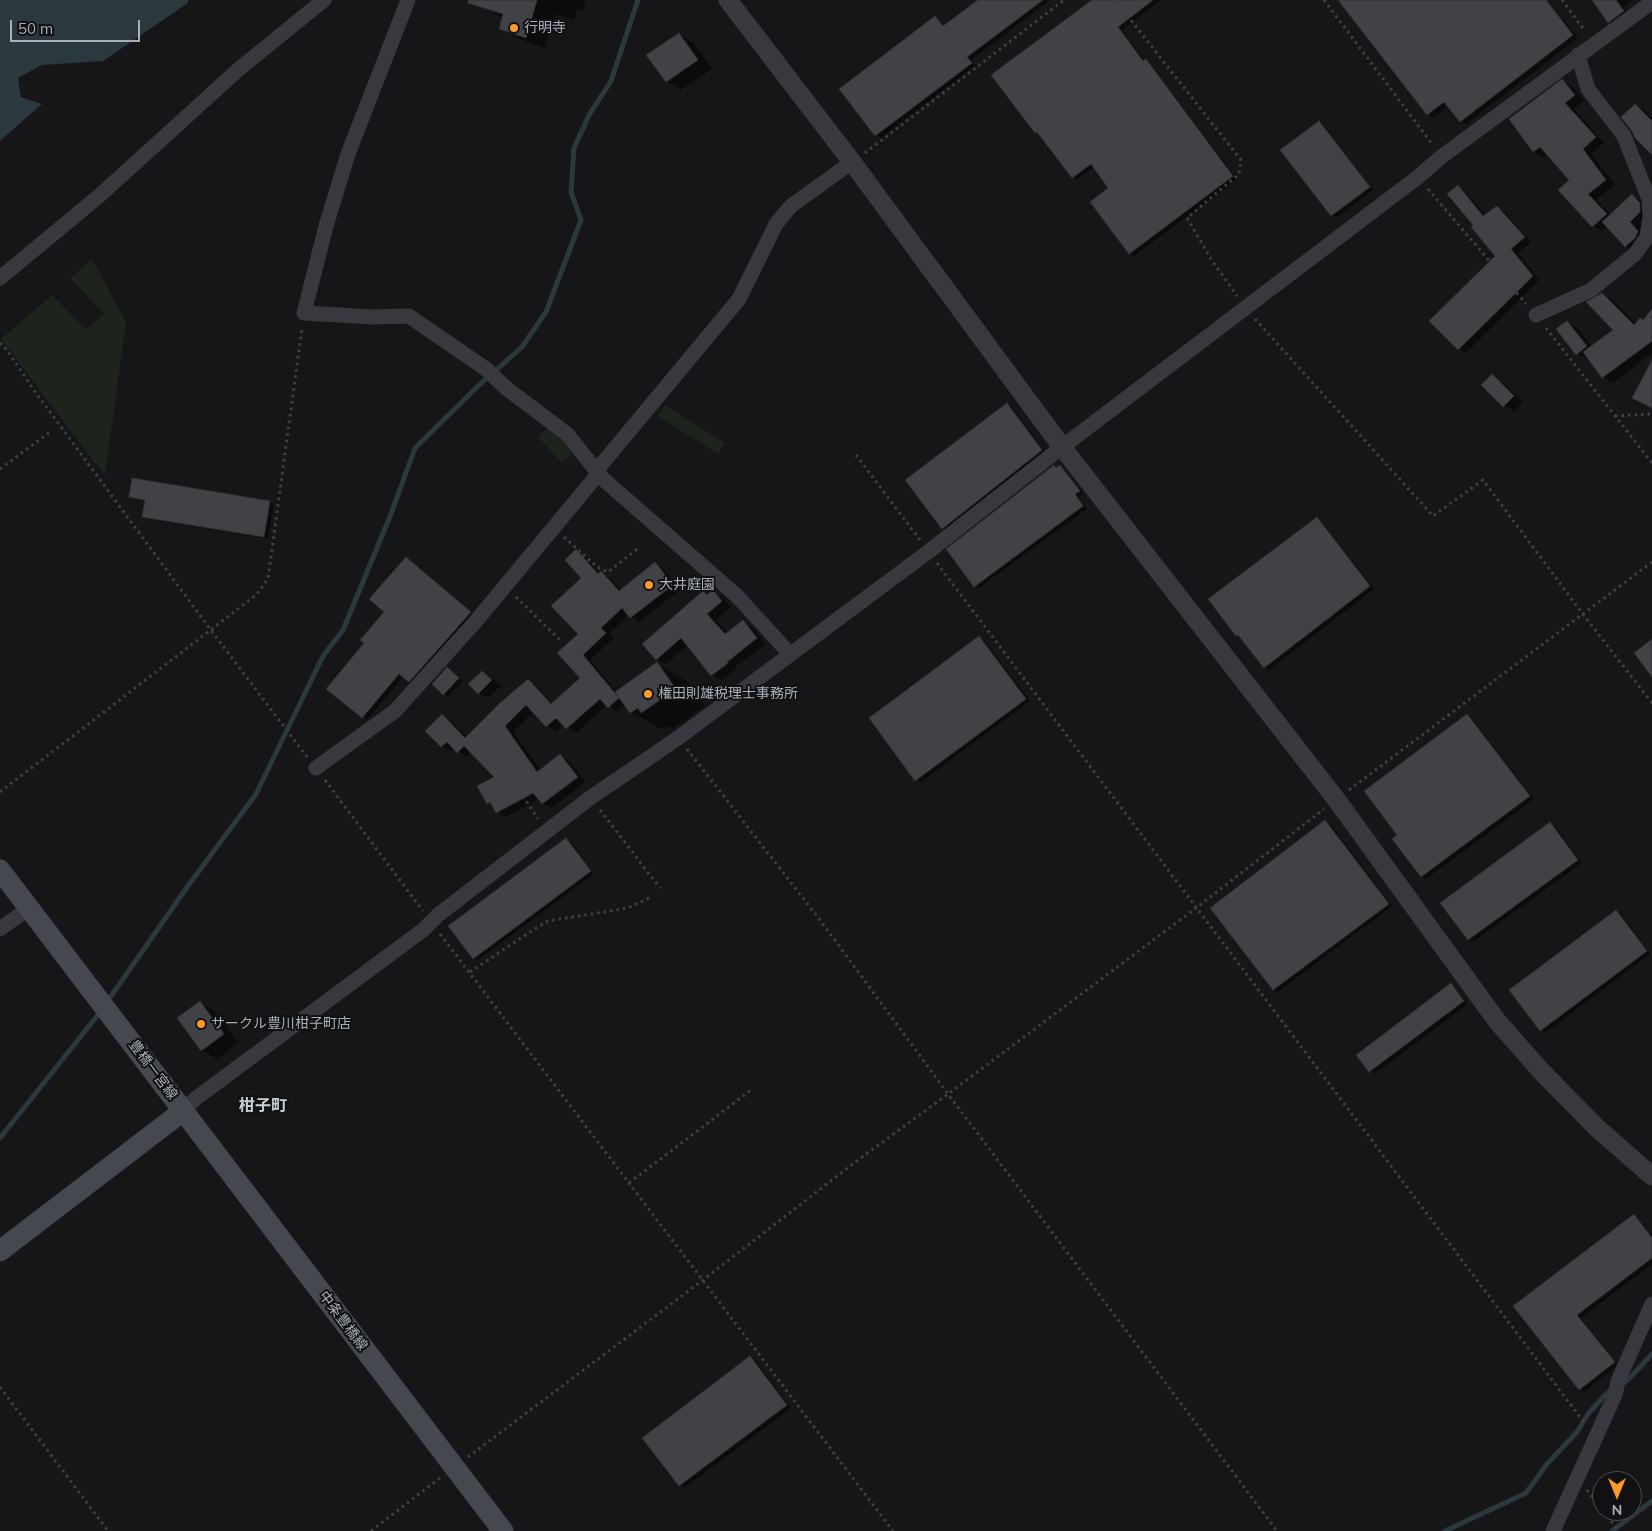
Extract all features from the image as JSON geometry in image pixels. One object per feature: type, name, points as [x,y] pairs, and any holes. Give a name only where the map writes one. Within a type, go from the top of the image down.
[{"type":"main road","name":"豊橋一宮線","points":[[0,870],[172,1094],[183,1111],[0,1251]]},
{"type":"main road","name":"中条豊橋線","points":[[183,1111],[503,1531]]},
{"type":"street","points":[[0,278],[99,196],[240,69],[324,0]]},
{"type":"street","points":[[408,0],[348,154],[326,226],[304,313],[372,317],[409,316],[486,369],[506,388],[567,434],[603,479],[737,596],[790,654]]},
{"type":"street","points":[[728,0],[852,162],[1062,447],[1336,799],[1497,1021],[1541,1071],[1596,1127],[1652,1176]]},
{"type":"street","points":[[183,1111],[195,1099],[432,922],[438,915],[590,798],[678,738],[928,552],[1062,447],[1418,177],[1441,156],[1652,2]]},
{"type":"street","points":[[1536,315],[1591,290],[1635,254],[1647,236],[1650,216],[1649,199],[1624,136],[1588,89],[1578,55]]},
{"type":"street","points":[[316,768],[395,710],[476,621],[594,479],[607,457],[739,299],[776,224],[791,206],[852,162]]},
{"type":"street","points":[[0,929],[29,908]]},
{"type":"street","points":[[1553,1531],[1578,1478],[1652,1304]]},
{"type":"path","points":[[852,162],[1064,0]]},
{"type":"path","points":[[1114,0],[1241,160],[1239,174],[1187,218],[1211,259],[1246,308],[1434,516],[1483,480],[1652,703]]},
{"type":"path","points":[[1324,0],[1441,156]]},
{"type":"path","points":[[1562,0],[1594,44]]},
{"type":"path","points":[[0,792],[256,595],[268,579],[304,313]]},
{"type":"path","points":[[0,344],[4,346],[41,401],[210,629],[893,1531]]},
{"type":"path","points":[[1615,416],[1652,414]]},
{"type":"path","points":[[0,469],[50,432]]},
{"type":"path","points":[[856,455],[1581,1419]]},
{"type":"path","points":[[562,535],[598,567],[608,572],[640,547]]},
{"type":"path","points":[[371,1531],[703,1280],[850,1166],[1196,908],[1336,799],[1652,562]]},
{"type":"path","points":[[514,595],[562,642]]},
{"type":"path","points":[[678,738],[820,920],[948,1094],[1277,1531]]},
{"type":"path","points":[[523,796],[547,832]]},
{"type":"path","points":[[590,798],[660,888]]},
{"type":"path","points":[[470,972],[548,922],[628,908],[651,898]]},
{"type":"path","points":[[629,1182],[751,1090]]},
{"type":"path","points":[[0,1387],[108,1531]]},
{"type":"path","points":[[1578,1478],[1592,1496]]},
{"type":"path","points":[[1611,1521],[1619,1531]]},
{"type":"shaded area","points":[[0,0],[188,0],[188,3],[103,61],[42,65],[18,78],[21,97],[42,104],[0,141]]},
{"type":"shaded area","points":[[92,259],[126,322],[105,476],[1,339],[52,295],[86,330],[104,314],[70,278]]},
{"type":"shaded area","points":[[665,405],[725,443],[718,454],[658,416]]},
{"type":"shaded area","points":[[547,428],[562,440],[572,454],[562,463],[538,437]]},
{"type":"building","name":"行明寺","points":[[468,0],[537,0],[526,38],[499,29],[503,14],[468,3]]},
{"type":"building","points":[[978,0],[1043,0],[967,57],[972,63],[875,136],[839,89],[935,16],[943,26]]},
{"type":"building","points":[[1092,0],[1153,0],[1118,27],[1143,61],[1146,59],[1233,176],[1129,254],[1090,202],[1108,188],[1091,164],[1072,178],[991,75]]},
{"type":"building","points":[[1338,0],[1546,0],[1573,35],[1460,122],[1444,102],[1427,115]]},
{"type":"building","points":[[1592,0],[1616,0],[1624,11],[1608,23]]},
{"type":"building","points":[[679,33],[698,60],[666,82],[646,55]]},
{"type":"building","points":[[1562,79],[1575,95],[1565,103],[1596,137],[1583,149],[1606,180],[1588,194],[1607,214],[1592,227],[1558,190],[1569,180],[1540,147],[1533,152],[1509,119]]},
{"type":"building","points":[[1635,104],[1652,121],[1652,155],[1635,138],[1621,117]]},
{"type":"building","points":[[1319,121],[1370,187],[1331,216],[1280,150]]},
{"type":"building","points":[[1458,185],[1483,216],[1497,206],[1525,237],[1511,249],[1533,276],[1458,350],[1429,321],[1495,256],[1471,227],[1473,225],[1447,194]]},
{"type":"building","points":[[1632,194],[1640,203],[1640,212],[1630,222],[1638,231],[1635,238],[1625,247],[1602,222]]},
{"type":"building","points":[[1602,293],[1634,325],[1640,318],[1643,320],[1652,309],[1652,341],[1602,378],[1583,352],[1613,330],[1586,302]]},
{"type":"building","points":[[1567,321],[1587,346],[1576,355],[1556,329]]},
{"type":"building","points":[[1652,360],[1652,408],[1632,398]]},
{"type":"building","points":[[1492,374],[1514,396],[1503,407],[1481,385]]},
{"type":"building","points":[[1007,403],[1042,450],[942,529],[905,480]]},
{"type":"building","points":[[1054,465],[1056,468],[1060,465],[1080,491],[1075,494],[1083,506],[974,587],[946,549]]},
{"type":"building","points":[[132,478],[270,501],[264,537],[142,517],[145,500],[129,497]]},
{"type":"building","points":[[1317,517],[1370,586],[1264,668],[1238,635],[1236,636],[1208,599]]},
{"type":"building","points":[[576,549],[598,574],[601,571],[619,591],[655,562],[673,585],[630,618],[622,608],[601,628],[606,633],[583,655],[619,698],[608,708],[600,699],[566,729],[556,718],[546,727],[526,705],[505,726],[537,772],[560,754],[578,777],[542,804],[533,793],[496,813],[490,802],[487,804],[477,786],[494,777],[464,746],[457,753],[447,742],[441,747],[425,731],[442,714],[465,738],[500,703],[528,679],[551,704],[580,678],[557,653],[578,634],[551,606],[581,578],[565,560]]},
{"type":"building","points":[[406,557],[471,612],[409,682],[399,674],[362,718],[326,689],[364,643],[360,640],[384,612],[369,599]]},
{"type":"building","points":[[713,590],[722,601],[707,614],[725,634],[743,620],[757,638],[711,676],[681,638],[656,660],[642,644],[703,591],[707,595]]},
{"type":"building","points":[[979,636],[1026,699],[915,781],[869,718]]},
{"type":"building","points":[[1652,639],[1652,677],[1634,653]]},
{"type":"building","name":"権田則雄税理士事務所","points":[[657,662],[676,689],[641,713],[638,708],[630,713],[615,692]]},
{"type":"building","points":[[447,667],[459,678],[443,695],[432,684]]},
{"type":"building","points":[[482,671],[492,680],[478,694],[468,684]]},
{"type":"building","points":[[1467,714],[1530,796],[1421,877],[1392,839],[1397,835],[1364,791]]},
{"type":"building","points":[[1325,820],[1389,904],[1273,990],[1210,908]]},
{"type":"building","points":[[1550,822],[1578,860],[1468,940],[1440,903]]},
{"type":"building","points":[[566,838],[591,871],[473,959],[448,926]]},
{"type":"building","points":[[1616,910],[1647,951],[1540,1031],[1509,990]]},
{"type":"building","points":[[1451,983],[1464,1001],[1369,1072],[1356,1055]]},
{"type":"building","points":[[200,1001],[224,1034],[201,1051],[177,1018]]},
{"type":"building","points":[[1634,1214],[1652,1238],[1652,1258],[1577,1315],[1615,1362],[1579,1390],[1513,1306]]},
{"type":"building","points":[[750,1356],[787,1405],[679,1486],[642,1438]]},
{"type":"waterway","points":[[107,1002],[185,890],[256,794],[323,656],[343,630],[391,514],[415,448],[476,388],[522,347],[546,312],[581,220],[571,192],[574,148],[589,115],[611,81],[638,0]]},
{"type":"waterway","points":[[0,1138],[101,1011]]},
{"type":"waterway","points":[[1622,1384],[1652,1354]]},
{"type":"waterway","points":[[1445,1531],[1526,1493],[1547,1464],[1577,1432],[1588,1414],[1612,1390]]},
{"type":"waterway","points":[[1612,1531],[1652,1501]]},
{"type":"place","name":"行明寺","points":[[514,28]]},
{"type":"place","name":"大井庭園","points":[[649,585]]},
{"type":"place","name":"権田則雄税理士事務所","points":[[648,694]]},
{"type":"place","name":"サークル豊川柑子町店","points":[[201,1024]]},
{"type":"district","name":"柑子町","points":[[263,1106]]}]
